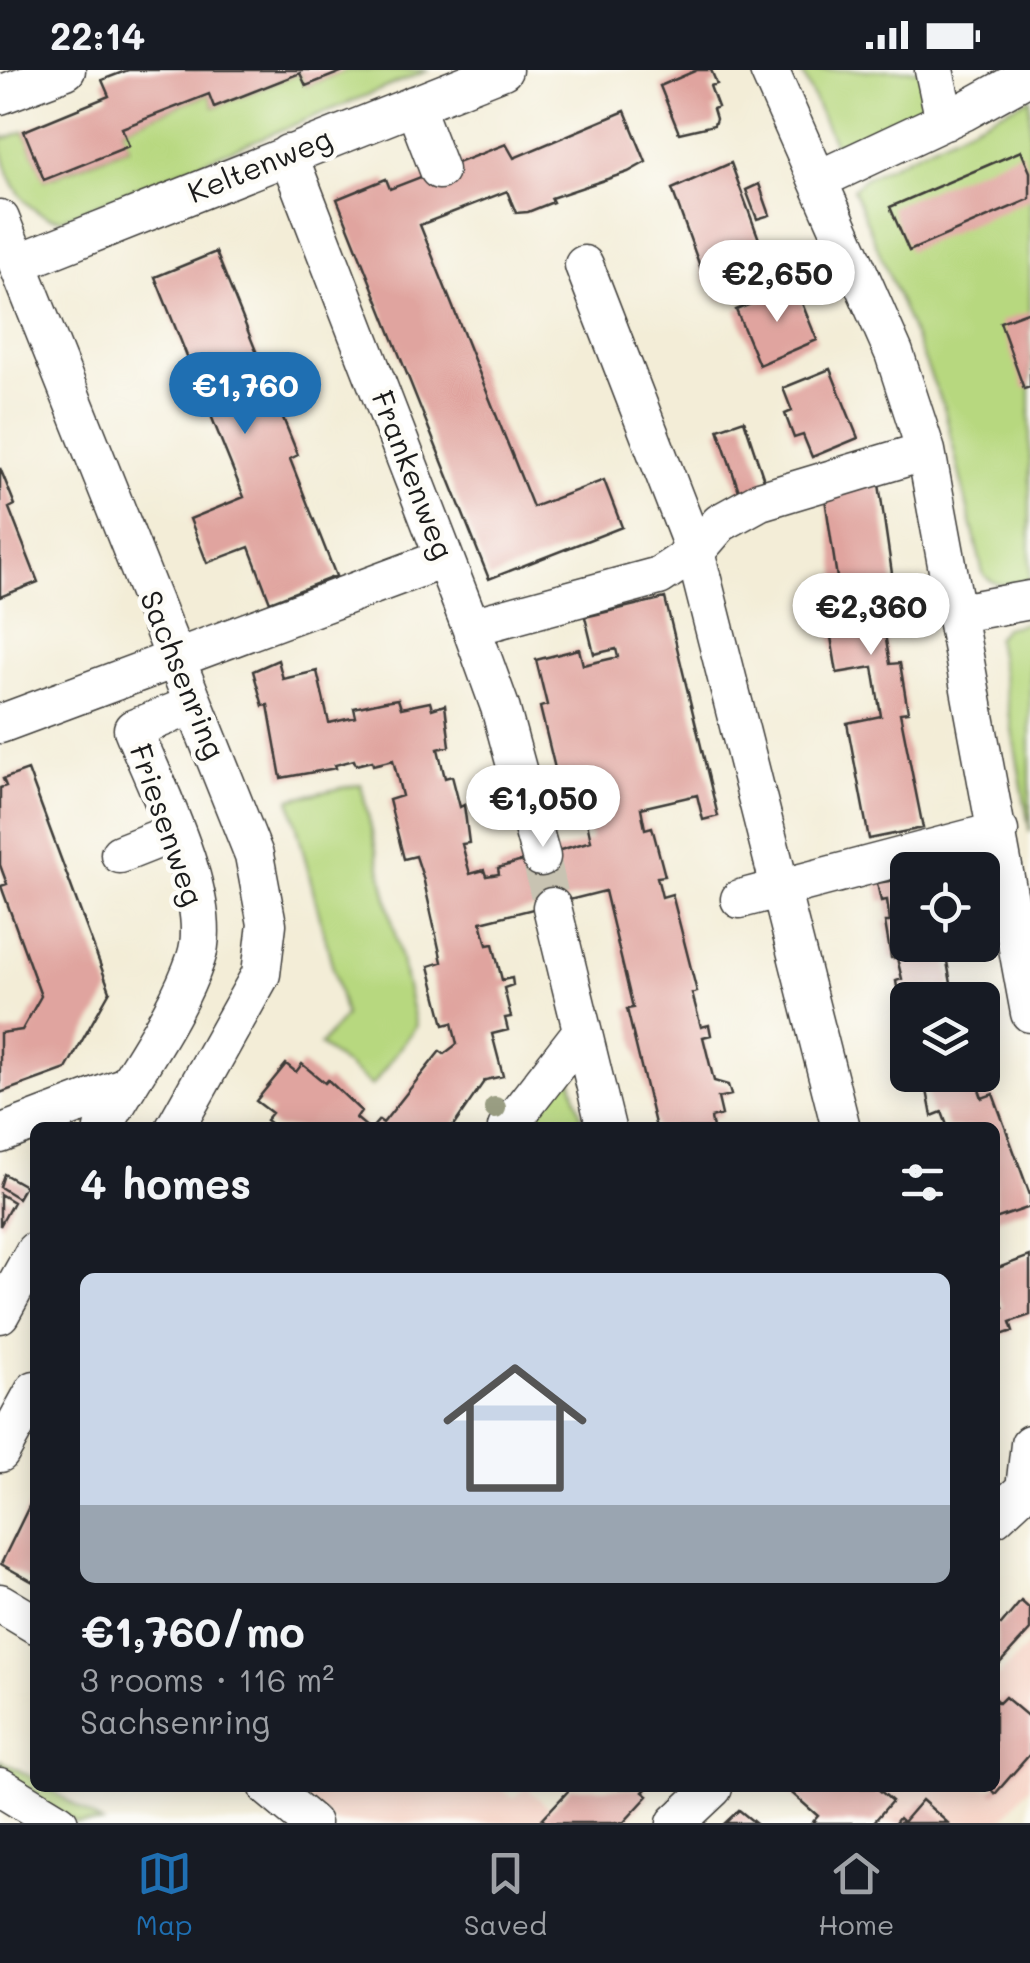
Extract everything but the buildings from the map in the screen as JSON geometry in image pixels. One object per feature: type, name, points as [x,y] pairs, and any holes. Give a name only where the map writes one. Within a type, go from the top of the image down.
[{"type":"street","points":[[0,95],[66,70]]},
{"type":"street","name":"Keltenweg","points":[[18,263],[503,70]]},
{"type":"street","points":[[770,70],[894,353],[926,451],[1030,1013]]},
{"type":"street","points":[[934,70],[945,120]]},
{"type":"street","points":[[818,180],[1030,75]]},
{"type":"street","points":[[414,105],[439,170]]},
{"type":"street","name":"Frankenweg","points":[[288,154],[500,707],[540,857]]},
{"type":"street","name":"Sachsenring","points":[[0,219],[254,855],[266,924],[261,974],[187,1122]]},
{"type":"street","points":[[584,264],[695,552],[840,1122]]},
{"type":"street","points":[[471,628],[659,576],[695,552],[720,524],[760,500],[926,451]]},
{"type":"street","points":[[0,724],[443,558]]},
{"type":"street","points":[[959,613],[1030,600]]},
{"type":"street","name":"Friesenweg","points":[[106,1122],[198,955],[199,918],[193,886],[133,729],[193,704]]},
{"type":"street","points":[[740,899],[999,831]]},
{"type":"street","points":[[120,854],[173,834]]},
{"type":"street","points":[[552,907],[604,1122]]},
{"type":"street","points":[[511,1122],[580,1034]]},
{"type":"street","points":[[32,1122],[126,1086]]},
{"type":"street","points":[[0,1134],[30,1123]]},
{"type":"street","points":[[0,1314],[30,1260]]},
{"type":"street","points":[[0,1454],[30,1399]]},
{"type":"street","points":[[1000,1512],[1024,1490],[1030,1444]]},
{"type":"street","points":[[0,1603],[30,1621]]},
{"type":"street","points":[[0,1787],[58,1823]]},
{"type":"street","points":[[274,1792],[311,1823]]},
{"type":"street","points":[[676,1823],[709,1792]]},
{"type":"street","points":[[0,1816],[11,1823]]},
{"type":"shaded area","points":[[1030,1644],[1030,1786],[1000,1823],[845,1823],[873,1792],[1000,1792],[1000,1674]]},
{"type":"shaded area","points":[[297,1792],[505,1792],[512,1798],[521,1792],[531,1792],[566,1823],[336,1823]]},
{"type":"green space","points":[[347,70],[429,70],[61,219],[47,216],[24,199],[4,159],[0,130],[4,139],[24,131],[45,180],[129,147],[122,128],[209,94],[214,107],[300,73],[306,86]]},
{"type":"green space","points":[[801,70],[928,70],[923,118],[846,152],[837,150]]},
{"type":"green space","points":[[1030,98],[1030,580],[1004,584],[993,582],[983,573],[944,408],[853,189],[865,178]]},
{"type":"green space","points":[[1030,622],[1030,832],[996,639],[1004,628]]},
{"type":"green space","points":[[361,784],[416,1026],[372,1086],[320,1045],[345,1016],[290,799]]},
{"type":"green space","points":[[564,1052],[583,1122],[512,1122]]},
{"type":"green space","points":[[0,1760],[30,1776],[30,1792],[54,1792],[102,1823],[76,1823],[0,1777]]},
{"type":"tunnel","points":[[541,857],[552,907]]}]
